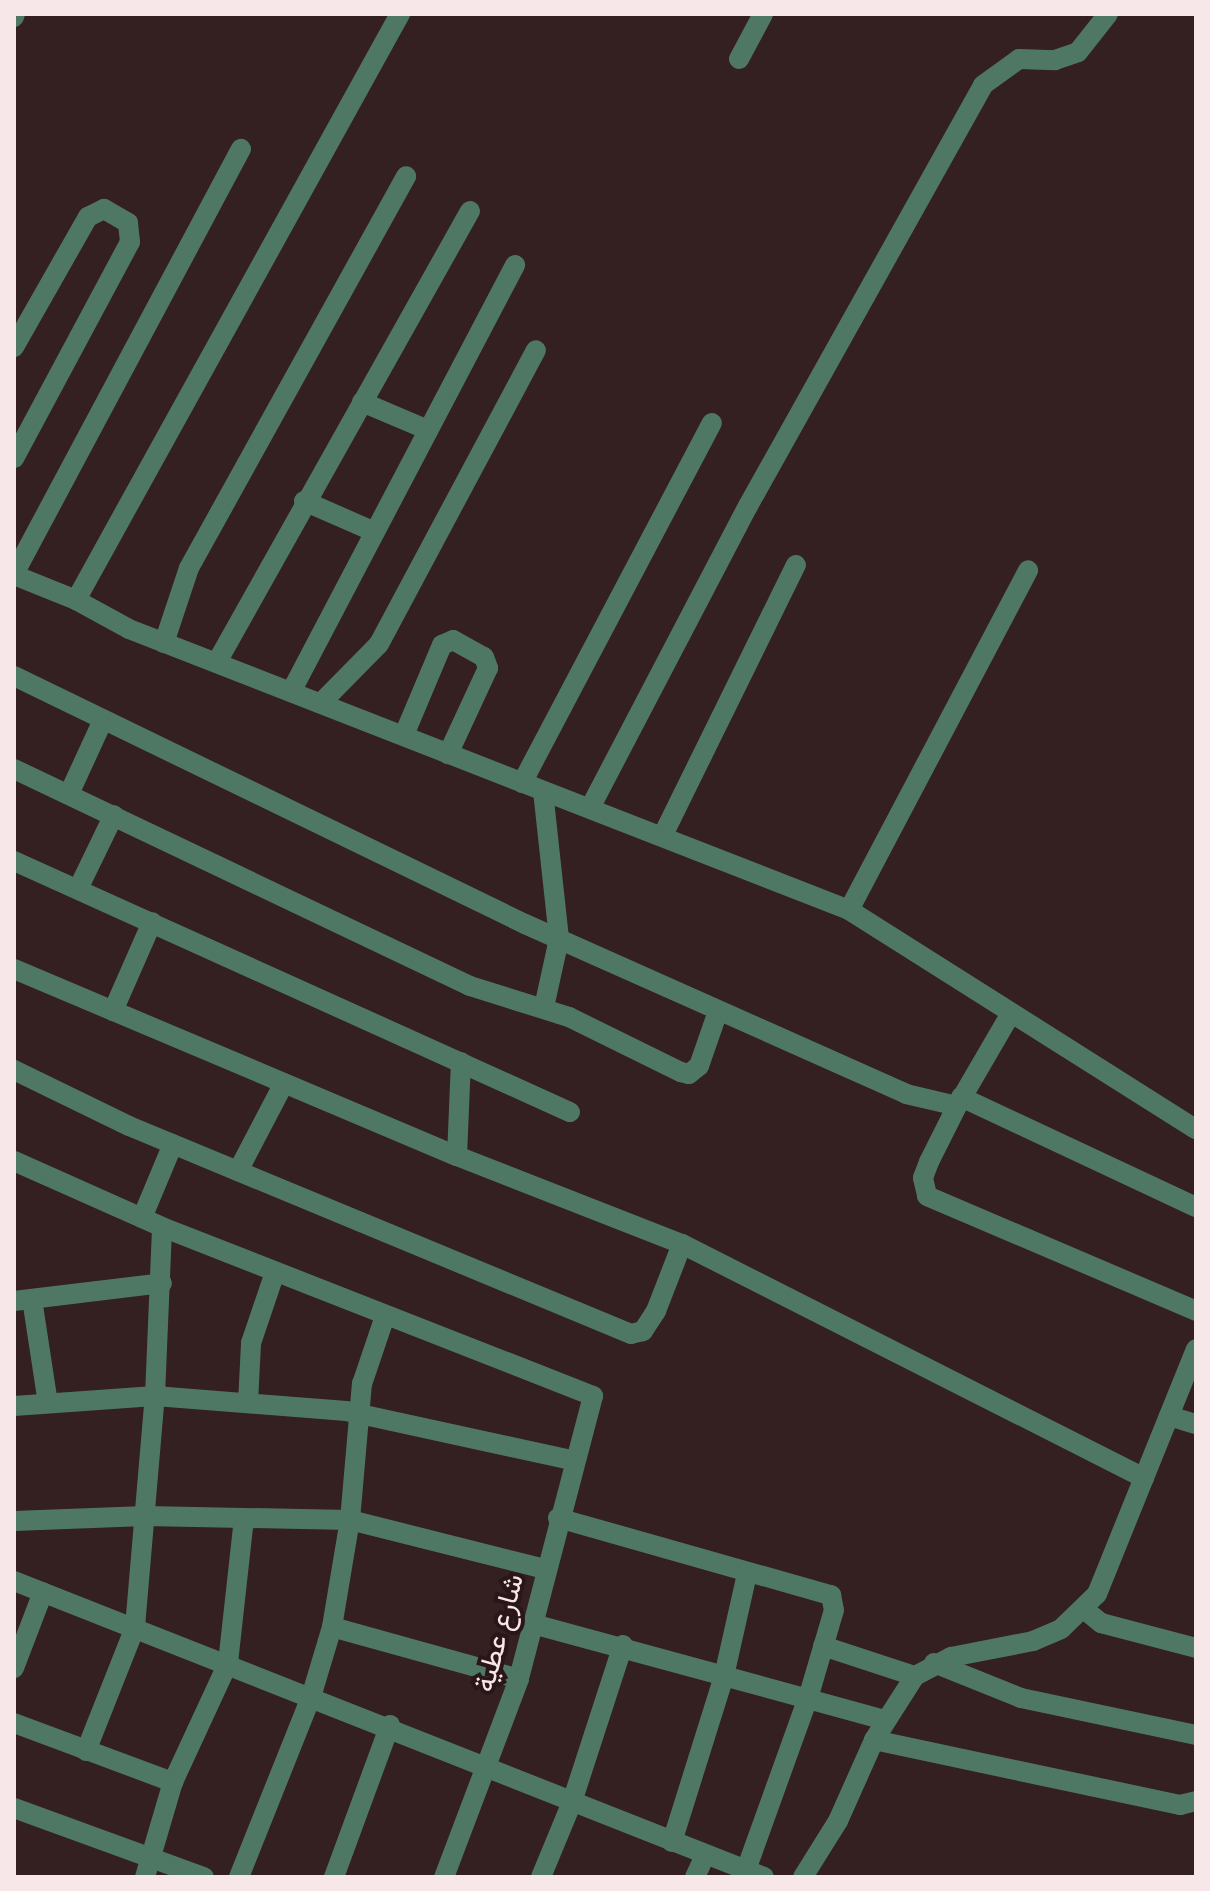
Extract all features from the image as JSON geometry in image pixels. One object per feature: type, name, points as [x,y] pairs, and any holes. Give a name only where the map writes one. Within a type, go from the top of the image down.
[{"type":"street","points":[[76,600],[400,14]]},
{"type":"street","points":[[739,59],[763,14]]},
{"type":"street","points":[[590,808],[748,506],[983,85],[1019,59],[1055,60],[1078,52],[1108,14]]},
{"type":"street","points":[[241,149],[14,575],[76,600],[164,643],[292,690],[849,910],[1010,1015],[1196,1129]]},
{"type":"street","points":[[164,643],[189,568],[406,176]]},
{"type":"street","points":[[14,347],[88,217],[104,209],[128,223],[130,242],[14,458]]},
{"type":"street","points":[[217,662],[304,501],[470,211]]},
{"type":"street","points":[[292,690],[515,265]]},
{"type":"street","points":[[322,702],[379,644],[536,350]]},
{"type":"street","points":[[362,402],[428,430]]},
{"type":"street","points":[[522,783],[712,423]]},
{"type":"street","points":[[304,501],[375,532]]},
{"type":"street","points":[[663,835],[796,565]]},
{"type":"street","points":[[849,910],[1028,570]]},
{"type":"street","points":[[404,735],[442,645],[453,640],[484,657],[488,668],[448,754]]},
{"type":"street","points":[[14,676],[559,939],[718,1011],[906,1094],[959,1101],[1196,1207]]},
{"type":"street","points":[[69,794],[103,720]]},
{"type":"street","points":[[14,769],[470,986],[544,1007],[689,1074],[704,1056],[718,1011]]},
{"type":"street","points":[[543,791],[559,939],[544,1007]]},
{"type":"street","points":[[78,889],[114,815]]},
{"type":"street","points":[[14,861],[570,1112]]},
{"type":"street","points":[[113,1011],[152,922]]},
{"type":"street","points":[[14,969],[457,1156],[682,1244],[1144,1478]]},
{"type":"street","points":[[1010,1015],[959,1101],[929,1162],[923,1178],[927,1196],[1196,1311]]},
{"type":"street","points":[[457,1156],[461,1062]]},
{"type":"street","points":[[14,1070],[173,1144],[631,1334],[643,1331],[656,1311],[682,1244]]},
{"type":"street","points":[[238,1171],[284,1083]]},
{"type":"street","points":[[142,1218],[173,1144]]},
{"type":"street","points":[[14,1161],[162,1227],[385,1316],[367,1361],[350,1520],[332,1627],[311,1697],[239,1877]]},
{"type":"street","points":[[86,1751],[135,1627],[155,1396],[162,1227]]},
{"type":"street","points":[[248,1403],[251,1343],[275,1272]]},
{"type":"street","points":[[48,1403],[23,1300],[162,1283]]},
{"type":"street","name":"شارع عطية","points":[[385,1316],[595,1400],[558,1518],[519,1679],[444,1877]]},
{"type":"street","points":[[803,1877],[838,1821],[885,1720],[915,1676],[934,1663],[1033,1641],[1061,1629],[1085,1610],[1106,1576],[1169,1416],[1190,1379],[1196,1349]]},
{"type":"street","points":[[14,1406],[155,1396],[248,1403],[359,1414],[575,1461]]},
{"type":"street","points":[[1169,1416],[1196,1424]]},
{"type":"street","points":[[14,1521],[145,1516],[350,1520],[545,1569]]},
{"type":"street","points":[[14,1581],[390,1725],[755,1875],[834,1610],[831,1595],[747,1574],[558,1518]]},
{"type":"street","points":[[148,1867],[173,1782],[228,1663],[244,1519]]},
{"type":"street","points":[[672,1842],[724,1676],[747,1574]]},
{"type":"street","points":[[14,1668],[43,1592]]},
{"type":"street","points":[[1085,1610],[1101,1623],[1196,1648]]},
{"type":"street","points":[[533,1624],[623,1645],[724,1676],[809,1695],[885,1720]]},
{"type":"street","points":[[332,1627],[519,1679]]},
{"type":"street","points":[[541,1877],[572,1802],[623,1645]]},
{"type":"street","points":[[823,1646],[915,1676]]},
{"type":"street","points":[[934,1663],[1021,1698],[1196,1735]]},
{"type":"street","points":[[14,1723],[173,1782]]},
{"type":"street","points":[[334,1877],[390,1725]]},
{"type":"street","points":[[874,1740],[1180,1805],[1196,1801]]},
{"type":"street","points":[[14,1808],[148,1867],[204,1877]]},
{"type":"street","points":[[695,1877],[705,1856]]}]
